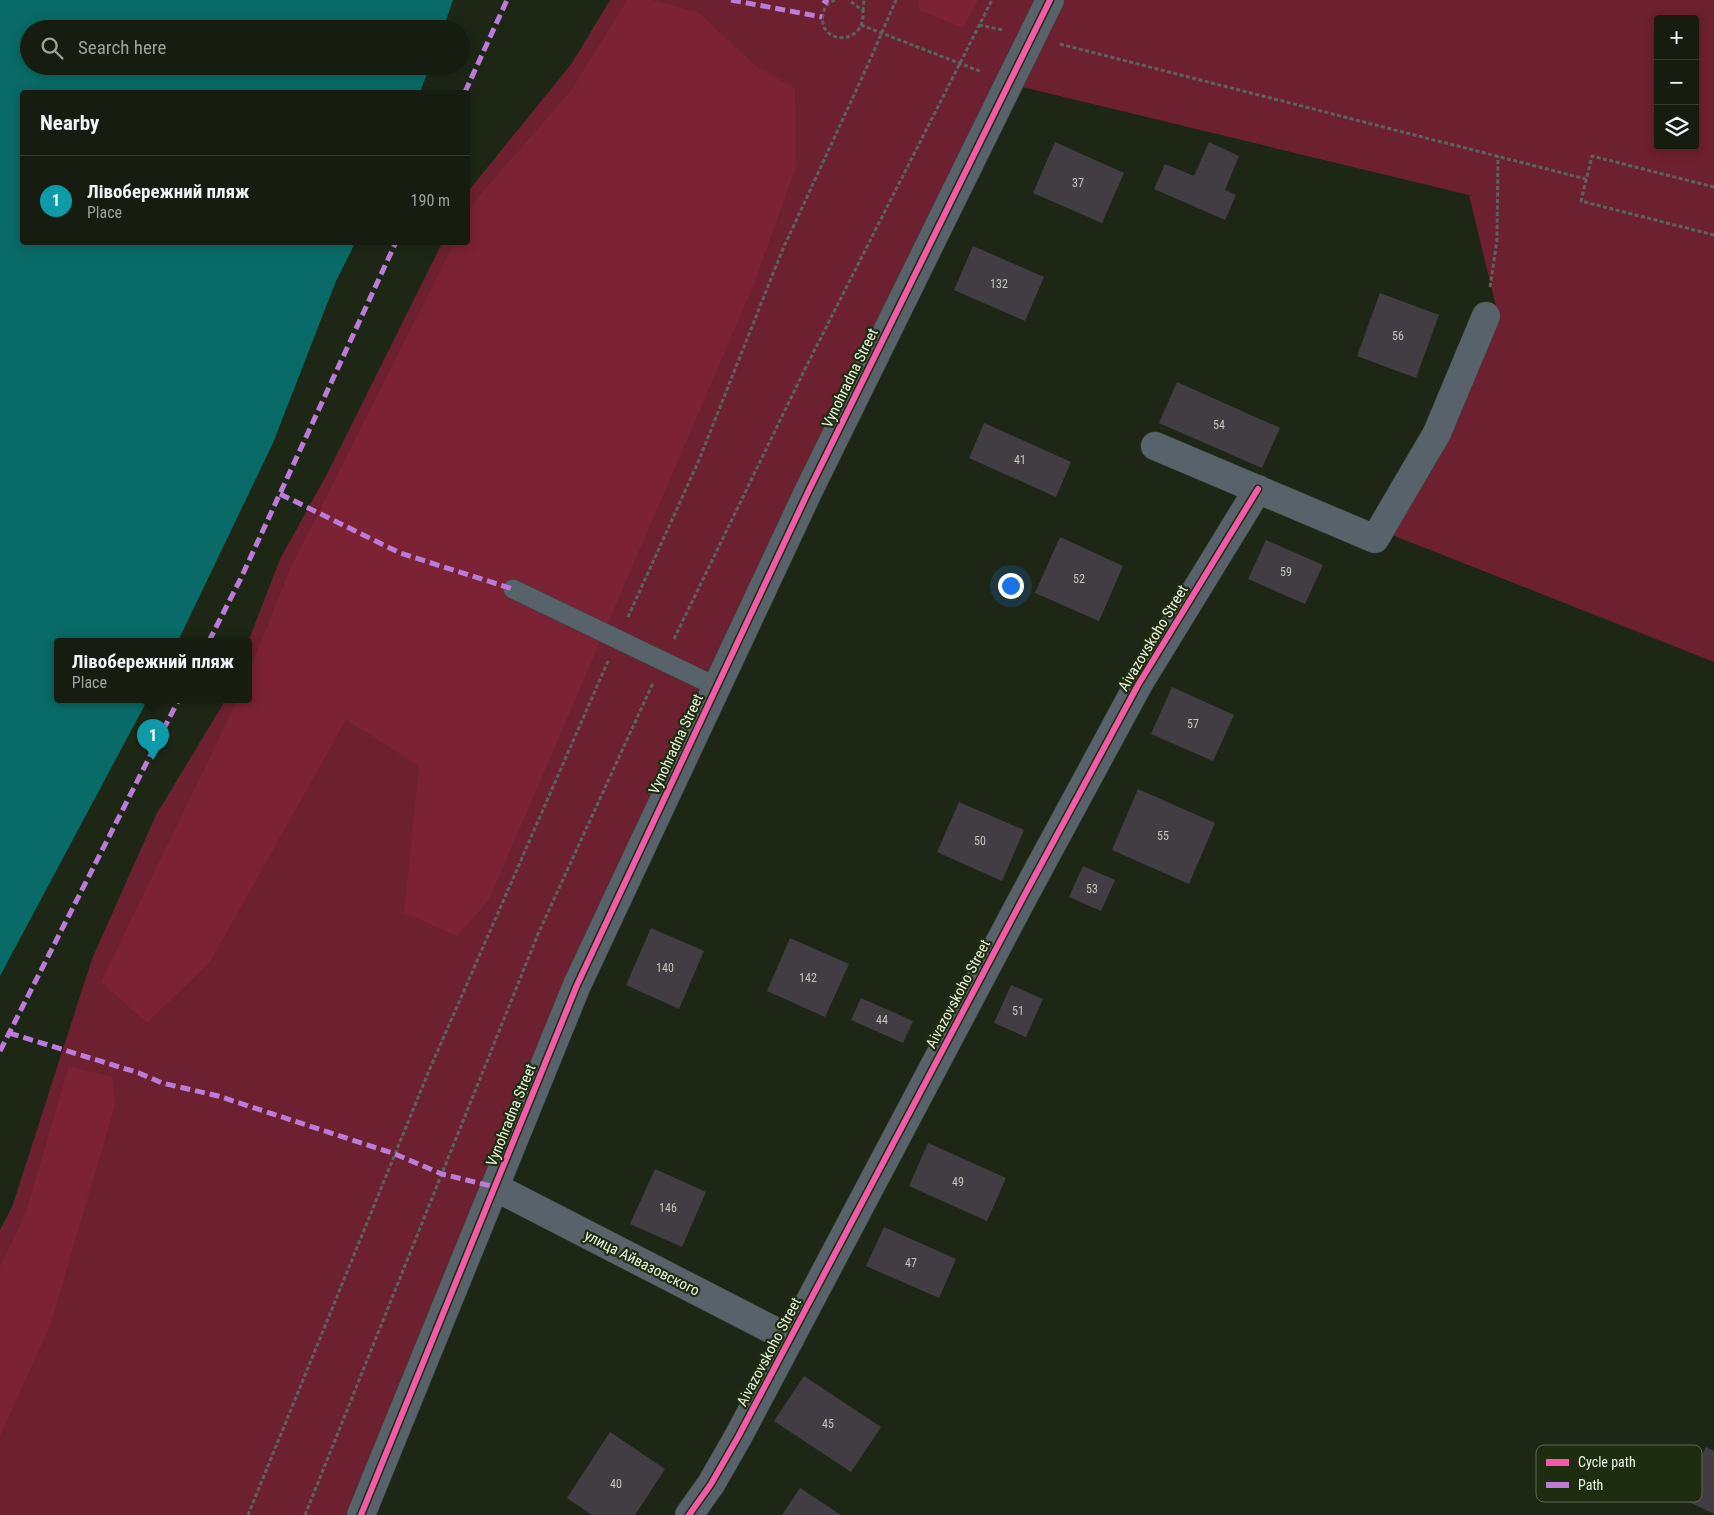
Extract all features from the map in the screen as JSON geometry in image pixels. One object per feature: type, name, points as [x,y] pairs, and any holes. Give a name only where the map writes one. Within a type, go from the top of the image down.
[{"type":"street","name":"Vynohradna Street","points":[[361,1515],[577,985],[814,481],[1050,0]]},
{"type":"street","points":[[1155,446],[1375,539],[1438,433],[1486,316]]},
{"type":"street","name":"Aivazovskoho Street","points":[[689,1515],[715,1476],[790,1339],[1024,896],[1138,685],[1258,489]]},
{"type":"street","name":"улица Айвазовского","points":[[495,1187],[790,1339]]},
{"type":"lane","points":[[513,589],[717,687]]},
{"type":"path","points":[[835,0],[828,3],[822,18],[826,31],[830,35],[844,38],[853,35],[861,25],[864,0]]},
{"type":"path","points":[[849,0],[862,11]]},
{"type":"path","points":[[248,1515],[428,1074],[699,460],[782,250],[896,0]]},
{"type":"path","points":[[305,1515],[538,934],[663,662],[805,369],[992,0]]},
{"type":"path","points":[[861,25],[1010,84]]},
{"type":"path","points":[[979,25],[1031,36],[1586,179]]},
{"type":"path","points":[[1486,316],[1497,240],[1498,156]]},
{"type":"path","points":[[1714,187],[1592,156],[1581,201],[1714,235]]},
{"type":"shaded area","points":[[610,0],[1714,0],[1714,662],[1392,535],[1499,319],[1469,195],[1010,84],[577,985],[361,1515],[0,1515],[0,1230],[12,1207],[92,959],[156,815],[224,703],[252,703],[252,638],[250,638],[280,559],[327,474],[441,245],[470,245],[470,189],[572,63]]},
{"type":"shaded area","points":[[627,0],[652,0],[698,12],[758,68],[795,88],[796,167],[754,284],[489,900],[457,936],[404,913],[419,766],[346,720],[210,962],[147,1023],[101,982],[236,703],[252,703],[252,665],[290,569],[453,245],[470,245],[470,211],[475,201],[572,89]]},
{"type":"shaded area","points":[[918,0],[978,0],[963,28],[919,10]]},
{"type":"shaded area","points":[[69,1066],[112,1077],[115,1105],[50,1326],[0,1436],[0,1267],[26,1212]]},
{"type":"water","points":[[0,0],[453,0],[446,20],[20,20],[20,75],[427,75],[421,90],[20,90],[20,245],[354,245],[336,281],[273,443],[179,638],[54,638],[54,703],[146,703],[0,976]]},
{"type":"building","points":[[1055,142],[1124,173],[1102,223],[1033,193]]},
{"type":"building","points":[[1209,142],[1239,156],[1225,190],[1236,195],[1225,220],[1154,189],[1165,164],[1194,176]]},
{"type":"building","points":[[973,246],[1044,277],[1025,321],[954,290]]},
{"type":"building","points":[[1380,293],[1439,315],[1416,378],[1357,356]]},
{"type":"building","points":[[1177,382],[1280,428],[1262,468],[1159,423]]},
{"type":"building","points":[[984,423],[1071,462],[1056,497],[969,458]]},
{"type":"building","points":[[1060,537],[1123,566],[1099,621],[1035,593]]},
{"type":"building","points":[[1266,540],[1323,565],[1305,604],[1248,579]]},
{"type":"building","points":[[1172,687],[1234,715],[1213,761],[1151,734]]},
{"type":"building","points":[[1138,789],[1215,823],[1189,884],[1112,850]]},
{"type":"building","points":[[959,802],[1024,830],[1002,881],[937,852]]},
{"type":"building","points":[[1083,866],[1115,880],[1101,911],[1069,897]]},
{"type":"building","points":[[651,928],[704,951],[679,1009],[626,985]]},
{"type":"building","points":[[790,938],[849,964],[825,1017],[767,991]]},
{"type":"building","points":[[1011,985],[1043,999],[1026,1037],[994,1023]]},
{"type":"building","points":[[861,998],[913,1021],[903,1043],[851,1020]]},
{"type":"building","points":[[928,1143],[1006,1178],[987,1221],[909,1186]]},
{"type":"building","points":[[655,1169],[706,1192],[682,1247],[630,1224]]},
{"type":"building","points":[[884,1227],[956,1259],[939,1298],[866,1266]]},
{"type":"building","points":[[804,1376],[881,1427],[851,1472],[774,1421]]},
{"type":"building","points":[[610,1432],[665,1469],[635,1515],[592,1515],[567,1498]]},
{"type":"building","points":[[1706,1447],[1714,1451],[1714,1514],[1689,1502],[1702,1502],[1702,1455]]},
{"type":"building","points":[[800,1488],[841,1515],[782,1515]]},
{"type":"marked path","points":[[466,90],[507,0]]},
{"type":"marked path","points":[[731,0],[822,17]]},
{"type":"marked path","points":[[823,0],[828,3]]},
{"type":"marked path","points":[[211,638],[241,578],[395,245]]},
{"type":"marked path","points":[[280,494],[400,553],[513,589]]},
{"type":"marked path","points":[[0,1051],[177,703]]},
{"type":"marked path","points":[[9,1033],[139,1073],[162,1083],[218,1096],[395,1154],[442,1174],[495,1187]]},
{"type":"cycle path","points":[[361,1515],[577,985],[809,490],[1050,0]]},
{"type":"cycle path","points":[[689,1515],[711,1484],[738,1437],[1024,896],[1138,685],[1258,489]]},
{"type":"place","name":"Лівобережний пляж","points":[[153,760]]}]
